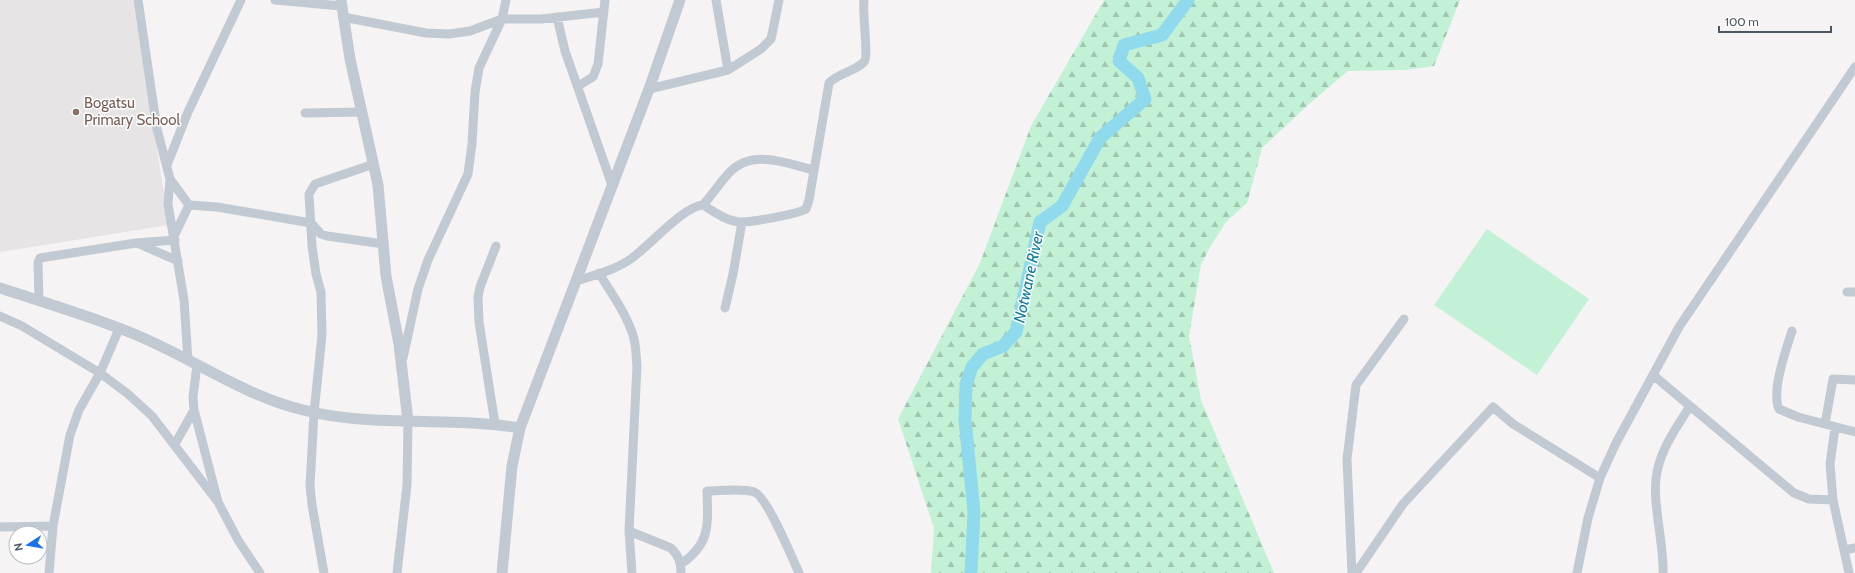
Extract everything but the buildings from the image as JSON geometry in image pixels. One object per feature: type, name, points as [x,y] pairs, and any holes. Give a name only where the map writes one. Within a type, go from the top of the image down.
[{"type":"street","points":[[138,0],[157,129],[170,179],[168,204],[175,237],[193,363],[194,410],[218,502]]},
{"type":"street","points":[[167,165],[188,112],[241,0]]},
{"type":"street","points":[[275,0],[281,2],[342,8],[426,33],[449,34],[470,31],[502,20],[557,17],[604,12]]},
{"type":"street","points":[[401,365],[418,289],[428,260],[468,174],[472,144],[475,92],[479,68],[502,20],[506,0]]},
{"type":"street","points":[[578,86],[593,77],[598,64],[605,0]]},
{"type":"street","points":[[502,573],[512,466],[520,428],[649,89],[680,0]]},
{"type":"street","points":[[716,0],[728,70]]},
{"type":"street","points":[[649,89],[728,70],[769,43],[779,0]]},
{"type":"street","points":[[576,282],[616,267],[633,257],[681,215],[699,205],[703,205],[721,216],[742,222],[793,214],[806,209],[809,200],[829,83],[833,78],[865,60],[863,26],[864,0]]},
{"type":"street","points":[[342,8],[350,59],[374,164],[382,217],[386,276],[401,365],[408,421],[407,485],[397,573]]},
{"type":"street","points":[[557,17],[565,51],[612,185]]},
{"type":"street","points":[[1577,573],[1588,518],[1600,478],[1616,443],[1653,375],[1683,321],[1852,78],[1855,67]]},
{"type":"street","points":[[305,113],[362,112]]},
{"type":"street","points":[[703,205],[729,173],[754,159],[785,163],[813,170]]},
{"type":"street","points":[[324,573],[310,486],[314,413],[322,336],[321,292],[316,274],[309,194],[315,184],[374,164]]},
{"type":"street","points":[[170,179],[189,205],[217,207],[311,223],[321,234],[327,236],[384,244]]},
{"type":"street","points":[[175,237],[189,205]]},
{"type":"street","points":[[725,308],[734,274],[742,222]]},
{"type":"street","points":[[39,300],[38,263],[40,258],[175,237]]},
{"type":"street","points":[[136,243],[178,261]]},
{"type":"street","points":[[495,424],[479,322],[478,297],[480,287],[496,246]]},
{"type":"street","points":[[599,273],[627,321],[633,335],[636,349],[637,372],[629,532],[632,573]]},
{"type":"street","points":[[0,288],[39,300],[119,329],[274,402],[314,413],[408,421],[464,421],[520,428]]},
{"type":"street","points":[[0,316],[22,326],[100,373],[144,408],[175,444],[218,502],[238,540],[260,573]]},
{"type":"street","points":[[1352,573],[1347,459],[1356,385],[1404,319]]},
{"type":"street","points":[[49,573],[53,526],[70,434],[79,410],[100,373],[119,329]]},
{"type":"street","points":[[1792,331],[1780,370],[1776,404],[1782,412],[1835,428],[1855,432]]},
{"type":"street","points":[[1653,375],[1794,494],[1809,499],[1833,500]]},
{"type":"street","points":[[1825,424],[1833,378],[1855,380]]},
{"type":"street","points":[[1663,573],[1662,540],[1656,494],[1657,472],[1667,444],[1690,406]]},
{"type":"street","points":[[1356,573],[1403,504],[1493,407],[1513,424],[1600,478]]},
{"type":"street","points":[[175,444],[194,410]]},
{"type":"street","points":[[1835,428],[1830,464],[1833,500],[1849,573]]},
{"type":"street","points":[[193,470],[206,455]]},
{"type":"street","points":[[681,569],[700,548],[706,537],[708,524],[707,490],[753,491],[762,498],[799,573]]},
{"type":"street","points":[[0,527],[53,526]]},
{"type":"street","points":[[629,532],[672,548],[677,554],[681,569]]},
{"type":"street","points":[[1844,550],[1855,548]]},
{"type":"shaded area","name":"Bogatsu Primary School","points":[[0,0],[133,0],[169,225],[0,252]]},
{"type":"green space","points":[[1104,0],[1460,0],[1434,66],[1406,70],[1348,71],[1309,104],[1262,148],[1247,203],[1226,222],[1210,247],[1201,265],[1189,336],[1201,400],[1274,573],[931,573],[934,528],[898,419],[980,263],[1031,126]]},
{"type":"green space","points":[[1487,229],[1589,299],[1537,375],[1434,305]]},
{"type":"waterway","name":"Notwane River","points":[[971,573],[974,512],[965,420],[966,384],[972,367],[983,354],[1003,346],[1016,332],[1040,222],[1062,206],[1100,138],[1145,99],[1138,78],[1119,61],[1124,45],[1162,35],[1188,0]]},
{"type":"place","name":"Bogatsu Primary School","points":[[76,112]]}]
